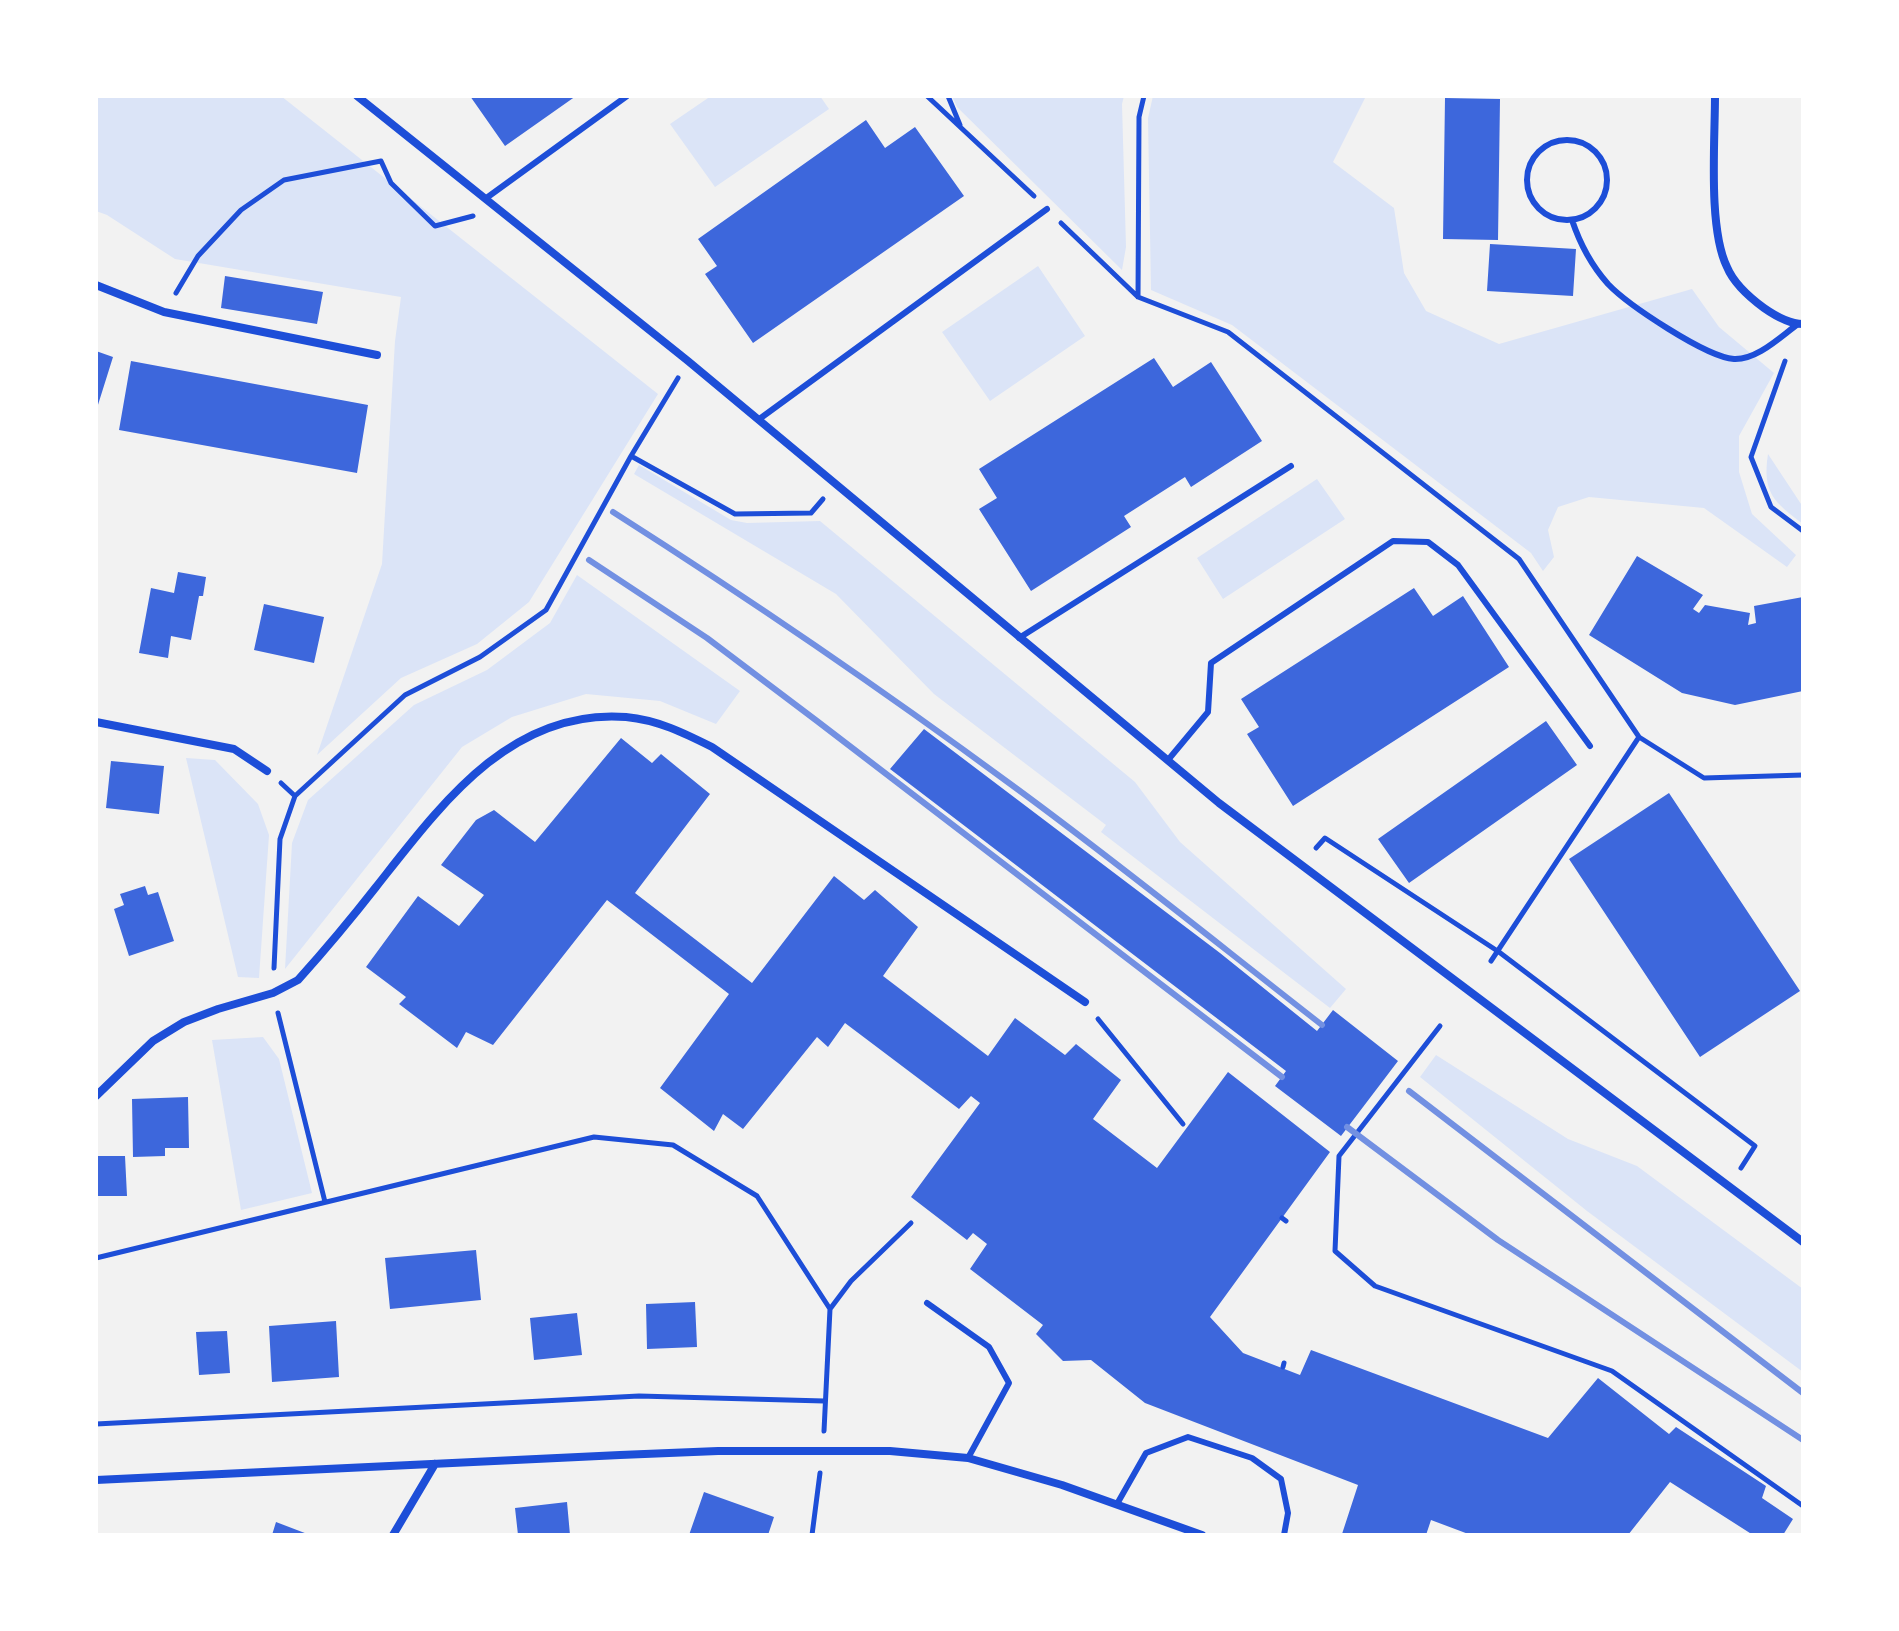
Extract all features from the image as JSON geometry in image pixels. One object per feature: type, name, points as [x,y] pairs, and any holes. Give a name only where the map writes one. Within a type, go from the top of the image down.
[{"type":"street","points":[[357,96],[758,420],[1231,812],[1803,1242]]},
{"type":"street","points":[[1715,96],[1716,234],[1727,269],[1746,295],[1771,313],[1800,324]]},
{"type":"street","points":[[96,285],[164,312],[377,355]]},
{"type":"street","points":[[96,1096],[153,1041],[184,1022],[273,993],[298,980],[432,817],[475,773],[511,745],[550,728],[585,718],[627,717],[670,726],[712,747],[1085,1002]]},
{"type":"street","points":[[96,722],[234,749],[267,771]]},
{"type":"street","points":[[96,1480],[634,1454],[890,1451],[968,1458],[1117,1504],[1202,1535]]},
{"type":"street","points":[[393,1535],[435,1464]]},
{"type":"lane","points":[[485,199],[627,96]]},
{"type":"lane","points":[[1557,141],[1577,141],[1586,145],[1601,158],[1605,167],[1607,188],[1603,198],[1590,213],[1572,220],[1561,220],[1543,213],[1535,206],[1527,187],[1526,177],[1533,158],[1547,144],[1557,141]]},
{"type":"lane","points":[[758,420],[1047,209]]},
{"type":"lane","points":[[1572,220],[1588,259],[1609,285],[1654,319],[1715,355],[1736,359],[1753,356],[1800,324]]},
{"type":"lane","points":[[1019,638],[1291,466]]},
{"type":"lane","points":[[1168,760],[1208,712],[1211,663],[1393,541],[1428,542],[1458,565],[1590,746]]},
{"type":"lane","points":[[927,1303],[989,1347],[1009,1383],[968,1458]]},
{"type":"lane","points":[[1117,1504],[1146,1453],[1188,1437],[1252,1458],[1281,1479],[1288,1513],[1284,1535]]},
{"type":"path","points":[[927,96],[1138,297],[1228,332],[1519,559],[1639,737],[1704,778],[1803,775]]},
{"type":"path","points":[[948,96],[960,126]]},
{"type":"path","points":[[1138,297],[1139,117],[1144,96]]},
{"type":"path","points":[[164,312],[198,256],[241,210],[284,180],[381,161],[391,183],[435,226],[497,209]]},
{"type":"path","points":[[1800,324],[1751,457],[1771,507],[1803,531]]},
{"type":"path","points":[[325,1202],[273,993],[280,839],[295,796],[405,695],[480,657],[546,610],[664,401]]},
{"type":"path","points":[[631,456],[735,514],[811,513],[835,484]]},
{"type":"path","points":[[1491,961],[1639,737]]},
{"type":"path","points":[[1325,838],[1499,952],[1755,1146]]},
{"type":"path","points":[[1085,1002],[1183,1124]]},
{"type":"path","points":[[1440,1026],[1339,1156],[1335,1251],[1375,1286],[1612,1371],[1803,1506]]},
{"type":"path","points":[[1370,1097],[1378,1104]]},
{"type":"path","points":[[96,1258],[594,1137],[673,1145],[757,1196],[830,1309]]},
{"type":"path","points":[[812,1535],[823,1450],[830,1309],[851,1281],[911,1223]]},
{"type":"path","points":[[96,1424],[639,1396],[824,1401]]},
{"type":"shaded area","points":[[96,96],[281,96],[658,394],[529,602],[477,644],[401,678],[317,755],[382,564],[395,341],[401,297],[175,259],[96,211]]},
{"type":"shaded area","points":[[711,96],[820,96],[829,109],[715,187],[670,124]]},
{"type":"shaded area","points":[[952,96],[1124,96],[1126,247],[1122,270],[957,107]]},
{"type":"shaded area","points":[[1153,96],[1366,96],[1333,162],[1394,208],[1404,273],[1426,311],[1499,344],[1692,289],[1719,327],[1774,373],[1739,436],[1739,472],[1752,514],[1796,555],[1787,567],[1704,508],[1589,497],[1558,507],[1548,530],[1554,557],[1543,571],[1531,553],[1232,325],[1151,290],[1148,118]]},
{"type":"shaded area","points":[[1038,266],[1085,336],[990,401],[942,332]]},
{"type":"shaded area","points":[[1768,454],[1803,507],[1803,524],[1772,495],[1767,478]]},
{"type":"shaded area","points":[[639,465],[731,520],[747,523],[820,521],[1135,782],[1180,842],[1346,989],[1330,1008],[1101,832],[1106,825],[934,694],[836,594],[634,474]]},
{"type":"shaded area","points":[[1317,479],[1345,519],[1223,599],[1197,558]]},
{"type":"shaded area","points":[[577,575],[740,691],[716,724],[660,701],[586,694],[512,717],[462,747],[285,969],[292,843],[308,800],[414,705],[487,670],[550,623]]},
{"type":"shaded area","points":[[186,758],[215,760],[258,804],[269,835],[259,978],[238,977]]},
{"type":"shaded area","points":[[263,1037],[279,1059],[312,1193],[241,1210],[212,1040]]},
{"type":"shaded area","points":[[1436,1055],[1568,1139],[1637,1166],[1803,1289],[1803,1372],[1587,1211],[1420,1077]]},
{"type":"building","points":[[470,96],[576,96],[505,146]]},
{"type":"building","points":[[1445,98],[1500,99],[1498,240],[1443,239]]},
{"type":"building","points":[[866,120],[885,148],[915,127],[964,196],[753,343],[705,274],[717,266],[698,239]]},
{"type":"building","points":[[1490,244],[1576,249],[1573,296],[1487,291]]},
{"type":"building","points":[[225,276],[323,292],[317,324],[221,308]]},
{"type":"building","points":[[96,351],[113,357],[97,408],[96,408]]},
{"type":"building","points":[[1154,358],[1173,387],[1211,362],[1262,441],[1191,487],[1185,477],[1124,516],[1131,527],[1031,591],[979,509],[997,498],[979,469]]},
{"type":"building","points":[[131,361],[368,405],[357,473],[119,430]]},
{"type":"building","points":[[1637,556],[1703,595],[1693,609],[1699,613],[1705,605],[1750,613],[1748,625],[1756,623],[1754,606],[1803,597],[1803,691],[1735,705],[1682,693],[1589,635]]},
{"type":"building","points":[[178,572],[206,577],[203,596],[199,596],[191,640],[171,636],[168,658],[139,653],[151,588],[174,593]]},
{"type":"building","points":[[1414,588],[1433,616],[1463,596],[1509,667],[1293,806],[1247,734],[1259,727],[1241,699]]},
{"type":"building","points":[[264,604],[324,617],[314,663],[254,650]]},
{"type":"building","points":[[1546,721],[1577,765],[1409,883],[1378,839]]},
{"type":"building","points":[[924,729],[1220,953],[1317,1031],[1333,1010],[1398,1061],[1341,1136],[1275,1086],[1286,1071],[890,769]]},
{"type":"building","points":[[621,738],[652,763],[661,754],[710,794],[635,893],[752,983],[834,876],[864,900],[875,890],[918,927],[883,976],[988,1056],[1015,1018],[1065,1055],[1076,1044],[1121,1080],[1093,1119],[1157,1168],[1228,1072],[1330,1152],[1210,1317],[1243,1353],[1300,1375],[1311,1350],[1548,1438],[1598,1378],[1669,1434],[1676,1427],[1766,1486],[1762,1498],[1793,1519],[1783,1535],[1753,1535],[1670,1482],[1628,1535],[1471,1535],[1431,1520],[1426,1535],[1342,1534],[1358,1485],[1145,1403],[1091,1360],[1063,1361],[1036,1334],[1043,1325],[970,1269],[987,1244],[973,1233],[967,1240],[911,1197],[980,1103],[971,1096],[959,1109],[845,1023],[828,1047],[817,1037],[743,1129],[723,1114],[714,1131],[660,1088],[729,994],[607,900],[493,1045],[466,1032],[457,1048],[399,1004],[406,997],[366,967],[418,896],[459,926],[484,895],[441,865],[476,820],[494,810],[535,842]]},
{"type":"building","points":[[111,761],[164,766],[159,814],[106,808]]},
{"type":"building","points":[[1669,793],[1800,991],[1700,1057],[1569,859]]},
{"type":"building","points":[[145,886],[148,895],[158,892],[174,941],[129,956],[114,909],[124,905],[120,894]]},
{"type":"building","points":[[188,1097],[189,1148],[165,1148],[165,1156],[133,1157],[132,1099]]},
{"type":"building","points":[[96,1156],[125,1156],[127,1196],[96,1196]]},
{"type":"building","points":[[476,1250],[481,1300],[390,1309],[385,1258]]},
{"type":"building","points":[[695,1302],[697,1347],[647,1349],[646,1304]]},
{"type":"building","points":[[577,1313],[582,1355],[534,1360],[530,1318]]},
{"type":"building","points":[[336,1321],[339,1377],[272,1382],[269,1326]]},
{"type":"building","points":[[227,1331],[230,1373],[199,1375],[196,1332]]},
{"type":"building","points":[[704,1492],[774,1517],[768,1535],[689,1535]]},
{"type":"building","points":[[567,1502],[570,1535],[518,1535],[515,1508]]},
{"type":"building","points":[[276,1522],[310,1535],[272,1535]]},
{"type":"railway","points":[[613,512],[813,644],[960,748],[1088,842],[1322,1025]]},
{"type":"railway","points":[[589,560],[707,638],[1282,1077]]},
{"type":"railway","points":[[1409,1091],[1803,1393]]},
{"type":"railway","points":[[1347,1127],[1498,1240],[1803,1440]]}]
